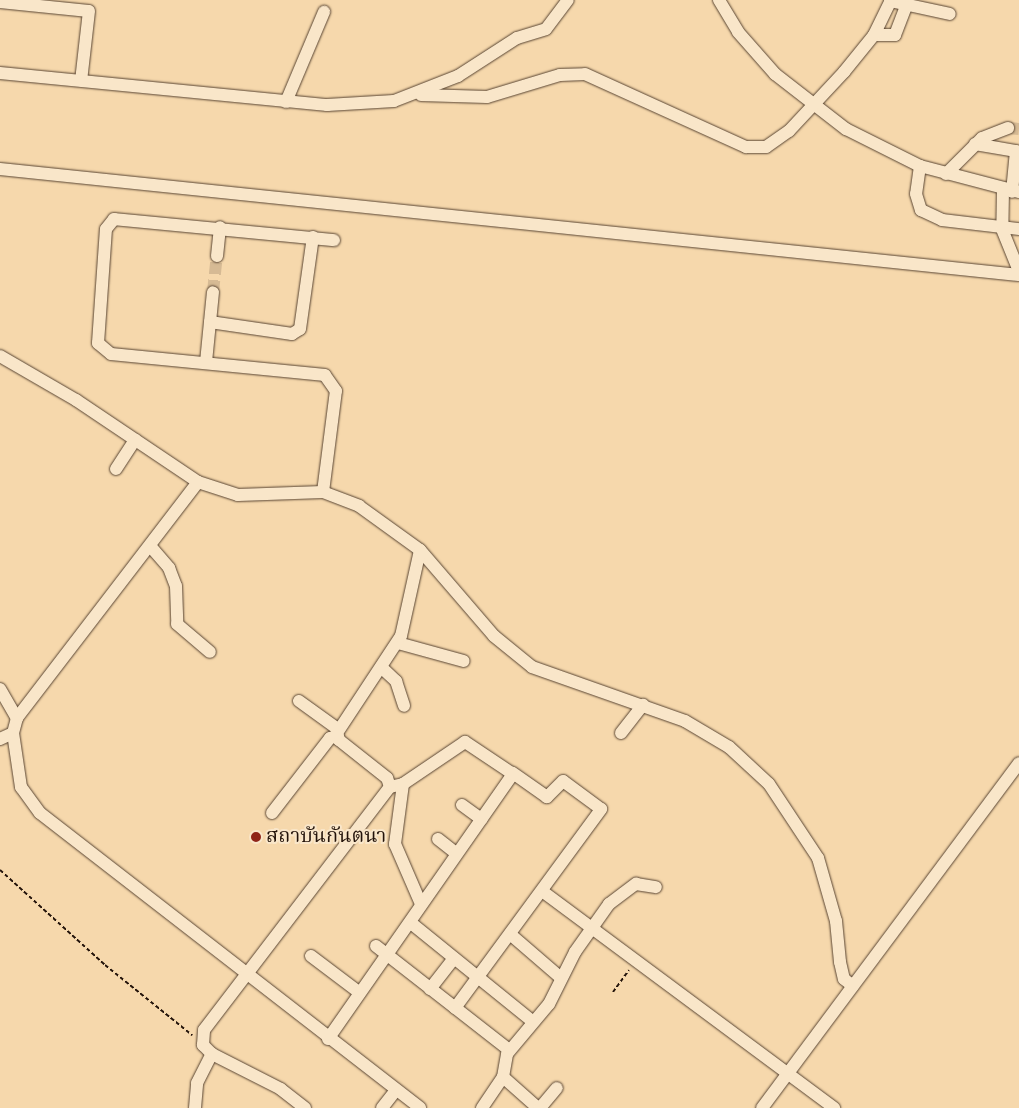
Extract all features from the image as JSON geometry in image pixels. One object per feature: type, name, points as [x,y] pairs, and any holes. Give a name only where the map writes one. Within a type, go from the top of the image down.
[{"type":"street","points":[[419,94],[458,76],[517,38],[546,29],[568,0]]},
{"type":"street","points":[[719,0],[756,54],[811,106],[874,145],[920,166],[1011,191]]},
{"type":"street","points":[[0,73],[286,102],[362,105],[419,94],[487,97],[560,75],[584,74],[746,147],[757,148],[777,141],[811,106],[874,35],[890,0],[906,7],[950,14]]},
{"type":"street","points":[[0,2],[55,3],[81,8],[91,16],[81,81]]},
{"type":"street","points":[[874,35],[895,35],[906,7]]},
{"type":"street","points":[[286,102],[324,12]]},
{"type":"street","points":[[946,174],[989,132],[1008,128]]},
{"type":"street","points":[[975,144],[1018,151],[1002,229],[1010,240],[1019,271]]},
{"type":"street","points":[[920,166],[916,194],[921,210],[942,220],[1019,230]]},
{"type":"street","points":[[0,169],[1019,275]]},
{"type":"street","points":[[322,492],[336,391],[333,382],[317,371],[206,362],[102,349],[98,343],[106,229],[120,218],[334,240]]},
{"type":"street","points":[[1010,240],[1019,230],[1019,225]]},
{"type":"street","points":[[217,256],[220,227]]},
{"type":"street","points":[[210,322],[292,334],[300,330],[313,237]]},
{"type":"street","points":[[206,362],[213,292]]},
{"type":"street","points":[[0,356],[198,482],[238,495],[322,492],[383,520],[420,550],[494,636],[532,667],[685,721],[729,747],[768,784],[818,858],[836,921],[842,970],[853,986]]},
{"type":"street","points":[[116,468],[134,440]]},
{"type":"street","points":[[198,482],[17,718],[13,733],[21,787],[40,813],[244,974],[420,1108]]},
{"type":"street","points":[[150,547],[169,568],[176,586],[177,624],[210,652]]},
{"type":"street","points":[[272,813],[330,738],[338,733],[398,643],[420,550]]},
{"type":"street","points":[[398,643],[464,661]]},
{"type":"street","points":[[381,668],[396,681],[404,706]]},
{"type":"street","points":[[0,689],[17,718]]},
{"type":"street","points":[[299,701],[338,733],[387,778],[390,787]]},
{"type":"street","points":[[621,733],[643,705]]},
{"type":"street","points":[[0,739],[13,733]]},
{"type":"street","points":[[305,1108],[281,1089],[212,1054],[202,1039],[214,1011],[390,787],[403,784],[441,754],[465,742],[547,796],[564,781],[600,808],[456,1008]]},
{"type":"street","points":[[762,1108],[1019,764]]},
{"type":"street","points":[[328,1039],[411,923],[421,904],[513,773]]},
{"type":"street","points":[[403,784],[395,844],[421,904]]},
{"type":"street","points":[[462,805],[481,820]]},
{"type":"street","points":[[438,839],[456,853]]},
{"type":"street","points":[[482,1108],[503,1076],[509,1050],[532,1021],[549,1004],[561,978],[592,927],[626,889],[644,883],[656,887]]},
{"type":"street","points":[[542,891],[834,1108]]},
{"type":"street","points":[[411,923],[532,1021]]},
{"type":"street","points":[[510,934],[561,978]]},
{"type":"street","points":[[376,946],[509,1050]]},
{"type":"street","points":[[311,956],[360,994]]},
{"type":"street","points":[[430,989],[454,958]]},
{"type":"street","points":[[194,1108],[197,1083],[212,1054]]},
{"type":"street","points":[[503,1076],[539,1108],[557,1088]]},
{"type":"street","points":[[384,1106],[396,1090]]},
{"type":"path","points":[[0,870],[105,965],[202,1039]]},
{"type":"path","points":[[613,992],[636,960]]},
{"type":"tunnel","points":[[1008,128],[1019,129]]},
{"type":"tunnel","points":[[213,292],[217,256]]},
{"type":"place","name":"สถาบันกันตนา","points":[[256,837]]}]
